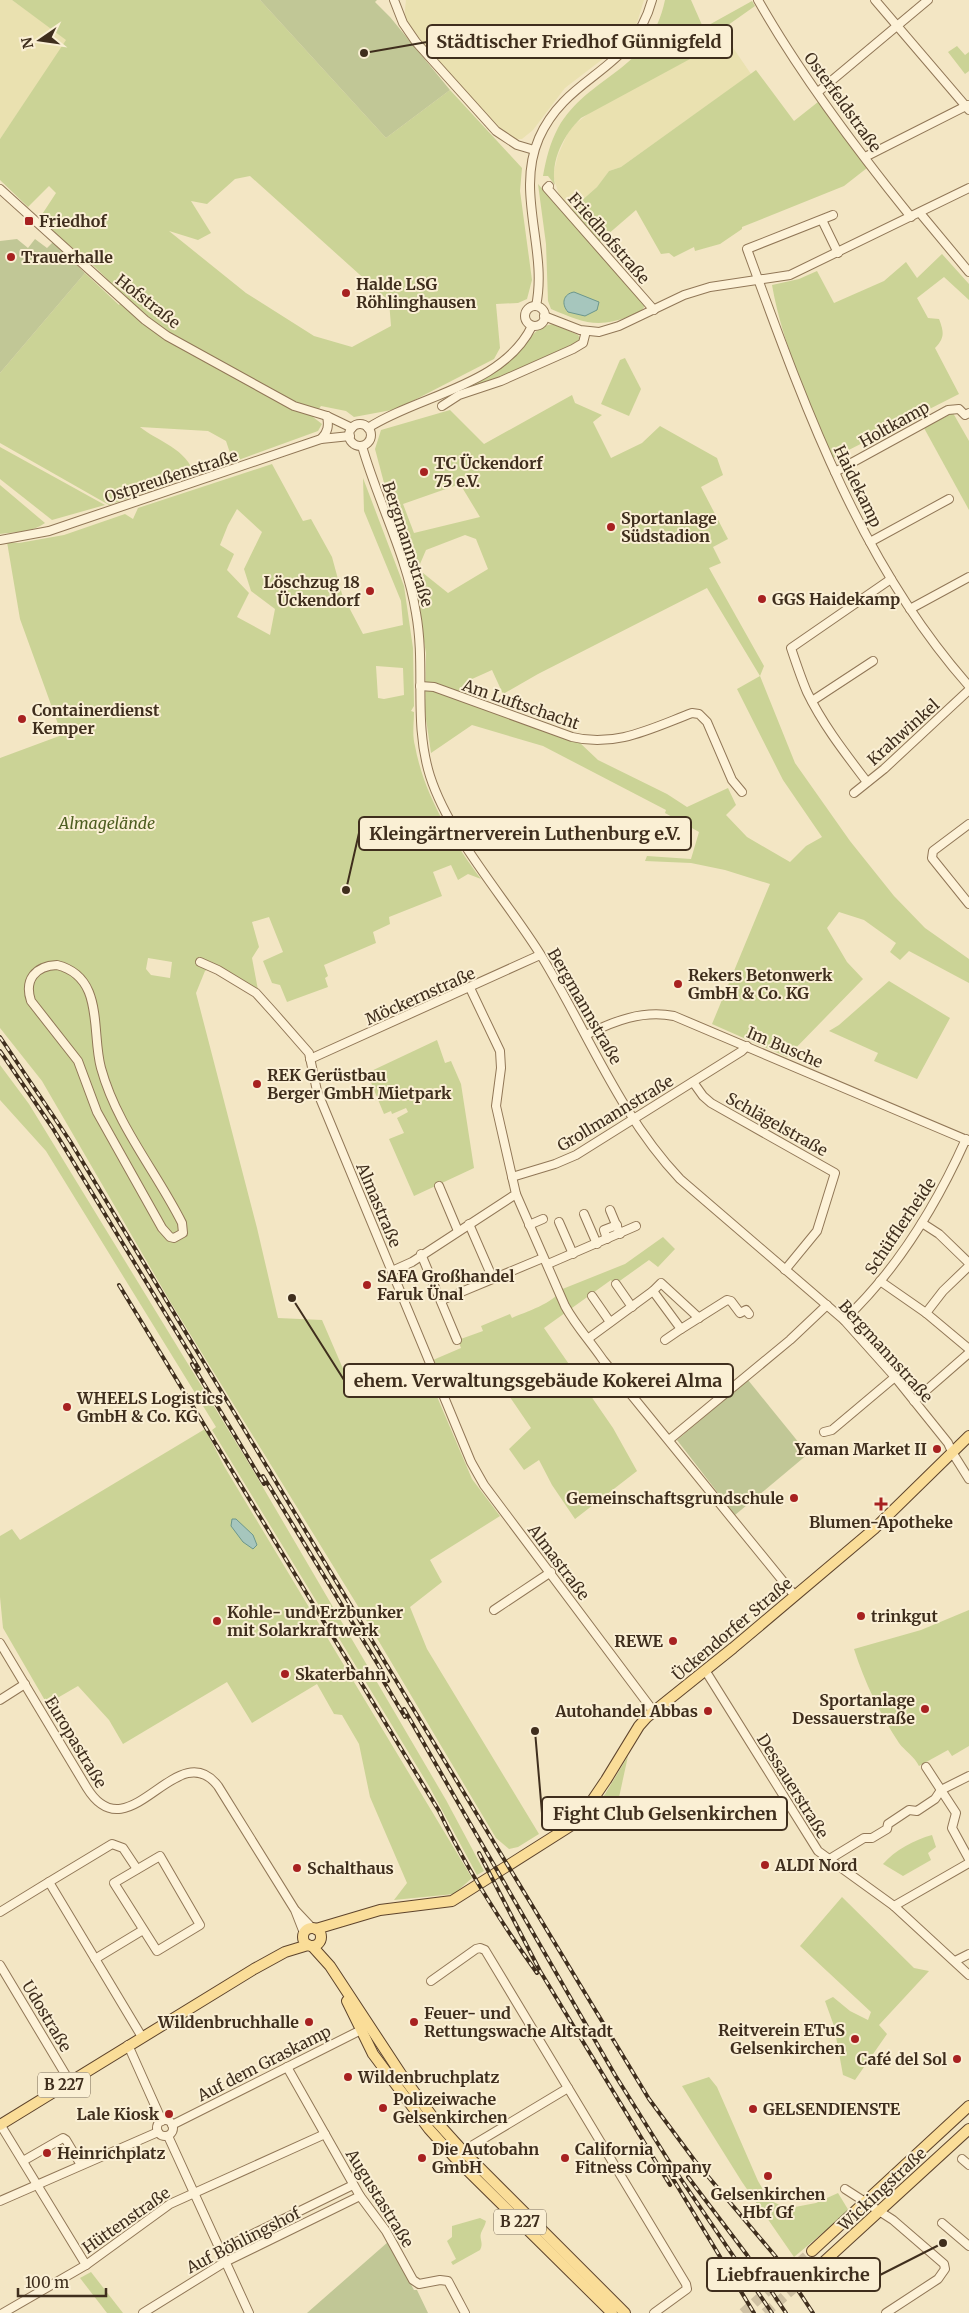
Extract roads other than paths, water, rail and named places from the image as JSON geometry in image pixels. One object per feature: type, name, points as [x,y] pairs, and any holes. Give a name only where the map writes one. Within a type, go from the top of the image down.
[{"type":"main road","name":"Ückendorfer Straße","points":[[312,1937],[342,1922],[380,1910],[452,1901],[561,1833],[578,1819],[606,1780],[639,1726],[874,1529],[969,1436]]},
{"type":"main road","name":"B 227","points":[[0,2124],[128,2045],[312,1937],[365,2028],[390,2080],[459,2155],[612,2313]]},
{"type":"main road","name":"Wickingstraße","points":[[812,2251],[969,2106]]},
{"type":"main road","name":"Wickingstraße","points":[[815,2270],[969,2128]]},
{"type":"main road","name":"B 227","points":[[459,2155],[625,2313]]},
{"type":"street","points":[[394,0],[403,23],[416,42],[496,131],[517,145],[534,150]]},
{"type":"street","points":[[536,306],[538,273],[530,185],[534,150],[546,124],[564,100],[610,64],[634,40],[643,28],[652,0]]},
{"type":"street","name":"Osterfeldstraße","points":[[758,0],[778,34],[818,92],[911,217]]},
{"type":"street","points":[[865,157],[968,107],[874,0]]},
{"type":"street","points":[[818,92],[928,0]]},
{"type":"street","name":"Friedhofstraße","points":[[550,186],[547,188],[654,310]]},
{"type":"street","points":[[544,316],[586,331],[598,332],[619,326],[684,295],[710,287],[790,275],[969,188]]},
{"type":"street","name":"Hofstraße","points":[[0,189],[146,320],[168,336],[294,406],[327,416],[351,432]]},
{"type":"street","points":[[920,213],[969,272]]},
{"type":"street","points":[[758,280],[746,249],[833,215]]},
{"type":"street","points":[[822,220],[838,253]]},
{"type":"street","name":"Haidekamp","points":[[758,280],[816,431],[870,542],[910,609],[937,648],[969,686]]},
{"type":"street","points":[[368,428],[383,419],[469,381],[498,365],[515,350],[532,326],[541,324],[544,316],[543,311],[536,306]]},
{"type":"street","points":[[532,326],[525,320],[525,314],[529,308],[536,306]]},
{"type":"street","points":[[442,406],[459,395],[512,377],[580,345],[583,343],[586,331]]},
{"type":"street","name":"Holtkamp","points":[[835,472],[948,410],[959,409],[968,417]]},
{"type":"street","points":[[321,439],[327,434],[327,416]]},
{"type":"street","points":[[362,425],[368,428],[371,434],[370,440],[362,446],[352,442],[351,432],[362,425]]},
{"type":"street","name":"Ostpreußenstraße","points":[[0,540],[49,532],[321,439],[351,432]]},
{"type":"street","name":"Bergmannstraße","points":[[362,446],[412,592],[420,643],[420,717],[424,751],[430,777],[442,805],[461,838],[540,955],[634,1119],[660,1156],[680,1179],[844,1320],[895,1377],[948,1443],[969,1480]]},
{"type":"street","points":[[870,542],[949,499]]},
{"type":"street","points":[[910,609],[969,577]]},
{"type":"street","points":[[867,782],[838,744],[812,701],[790,648],[891,579]]},
{"type":"street","points":[[812,701],[873,661]]},
{"type":"street","name":"Am Luftschacht","points":[[420,686],[434,687],[572,737],[594,741],[626,738],[692,713],[699,714],[707,722],[732,780],[742,792]]},
{"type":"street","name":"Krahwinkel","points":[[854,793],[884,769],[969,690]]},
{"type":"street","points":[[969,824],[933,851],[932,858],[969,904]]},
{"type":"street","name":"Möckernstraße","points":[[310,1059],[540,955]]},
{"type":"street","name":"Almastraße","points":[[200,962],[218,970],[256,993],[309,1053],[317,1091],[471,1462],[484,1485],[654,1712]]},
{"type":"street","points":[[57,965],[64,966],[82,980],[88,988],[95,1016],[98,1055],[110,1093],[136,1145],[178,1213],[184,1229],[183,1233],[174,1238],[170,1237],[162,1228],[97,1112],[78,1061],[31,1001],[29,983],[35,972],[42,968],[57,965]]},
{"type":"street","points":[[470,988],[500,1051],[501,1068],[496,1106],[516,1194],[565,1306],[603,1360],[795,1596]]},
{"type":"street","name":"Im Busche","points":[[586,1035],[628,1018],[657,1014],[684,1019],[968,1140]]},
{"type":"street","name":"Grollmannstraße","points":[[512,1176],[565,1160],[634,1119],[747,1046]]},
{"type":"street","name":"Schlägelstraße","points":[[693,1082],[703,1096],[711,1103],[835,1173],[816,1232],[786,1270]]},
{"type":"street","name":"Schüfflerheide","points":[[844,1320],[880,1281],[922,1223],[944,1188],[968,1140]]},
{"type":"street","points":[[439,1186],[458,1231]]},
{"type":"street","points":[[392,1271],[412,1262],[421,1254],[516,1194]]},
{"type":"street","points":[[610,1210],[620,1234]]},
{"type":"street","points":[[584,1214],[597,1244]]},
{"type":"street","points":[[529,1225],[543,1219]]},
{"type":"street","points":[[559,1222],[573,1254]]},
{"type":"street","points":[[922,1223],[939,1234],[969,1264],[943,1291],[926,1313]]},
{"type":"street","points":[[469,1224],[493,1279]]},
{"type":"street","points":[[608,1239],[604,1230],[616,1225]]},
{"type":"street","points":[[442,1300],[493,1279],[545,1261],[573,1254],[636,1226]]},
{"type":"street","points":[[421,1254],[442,1300],[457,1340]]},
{"type":"street","points":[[880,1281],[926,1313],[969,1349]]},
{"type":"street","points":[[589,1338],[662,1283],[699,1318]]},
{"type":"street","points":[[616,1284],[632,1306]]},
{"type":"street","points":[[653,1291],[681,1329]]},
{"type":"street","points":[[592,1296],[610,1322]]},
{"type":"street","points":[[665,1340],[729,1300],[740,1313],[746,1310],[750,1314]]},
{"type":"street","points":[[668,1440],[790,1340],[826,1305]]},
{"type":"street","points":[[914,1401],[969,1354]]},
{"type":"street","points":[[824,1432],[832,1430],[895,1377]]},
{"type":"street","points":[[494,1610],[551,1572]]},
{"type":"street","name":"Europastraße","points":[[0,1643],[93,1798],[103,1807],[117,1810],[189,1772],[197,1771],[209,1776],[218,1786],[312,1937]]},
{"type":"street","name":"Dessauerstraße","points":[[705,1670],[809,1840],[828,1860],[894,1906],[969,1975]]},
{"type":"street","points":[[0,1700],[25,1684]]},
{"type":"street","points":[[926,1767],[956,1813],[952,1828],[969,1859]]},
{"type":"street","points":[[828,1860],[864,1838],[872,1838],[887,1830],[888,1824],[909,1810],[917,1810],[935,1799],[941,1790],[969,1776]]},
{"type":"street","points":[[0,1912],[112,1844],[123,1848],[137,1869]]},
{"type":"street","points":[[160,1856],[200,1925],[157,1951],[143,1930],[114,1883],[160,1856]]},
{"type":"street","points":[[894,1906],[969,1863]]},
{"type":"street","points":[[48,1882],[142,2037]]},
{"type":"street","points":[[95,1959],[143,1930]]},
{"type":"street","points":[[431,1981],[480,1948],[485,1950],[686,2284],[685,2290],[654,2313]]},
{"type":"street","points":[[955,1962],[969,1954]]},
{"type":"street","name":"Udostraße","points":[[0,1965],[70,2082]]},
{"type":"street","name":"Auf dem Graskamp","points":[[172,2125],[365,2028]]},
{"type":"street","points":[[128,2045],[162,2121]]},
{"type":"street","name":"Augustastraße","points":[[287,2067],[360,2196],[386,2231],[415,2282],[419,2284],[440,2280],[448,2281],[465,2313]]},
{"type":"street","points":[[459,2155],[568,2088]]},
{"type":"street","points":[[158,2132],[158,2124],[167,2120],[172,2125],[173,2130],[168,2136]]},
{"type":"street","points":[[0,2124],[86,2265]]},
{"type":"street","points":[[158,2132],[163,2136],[168,2136]]},
{"type":"street","points":[[0,2201],[158,2132]]},
{"type":"street","name":"Hüttenstraße","points":[[3,2313],[86,2265],[170,2204],[325,2134]]},
{"type":"street","points":[[168,2136],[249,2313]]},
{"type":"street","points":[[23,2161],[63,2138],[81,2165]]},
{"type":"street","points":[[962,2159],[969,2165]]},
{"type":"street","name":"Auf Böhlingshof","points":[[220,2250],[354,2185]]},
{"type":"street","name":"Wickingstraße","points":[[845,2190],[865,2203]]},
{"type":"street","name":"Auf Böhlingshof","points":[[143,2313],[225,2262],[360,2196]]},
{"type":"street","points":[[865,2203],[880,2212],[944,2264],[945,2269],[938,2279],[886,2313]]},
{"type":"street","points":[[942,2223],[969,2246]]},
{"type":"water","points":[[574,292],[599,302],[597,310],[585,316],[568,312],[564,306],[564,300],[567,295]]},
{"type":"water","points":[[232,1519],[236,1519],[253,1535],[257,1545],[253,1549],[243,1542],[231,1526]]},
{"type":"tunnel","points":[[743,2313],[812,2251]]},
{"type":"tunnel","points":[[765,2313],[815,2270]]},
{"type":"railway","points":[[0,1037],[70,1141],[649,2099],[695,2161],[776,2257],[813,2313]]},
{"type":"railway","points":[[0,1051],[52,1127],[199,1369]]},
{"type":"railway","points":[[119,1285],[439,1811],[460,1853],[484,1894],[537,1973]]},
{"type":"railway","points":[[192,1364],[264,1484]]},
{"type":"railway","points":[[263,1476],[388,1681]]},
{"type":"railway","points":[[381,1677],[405,1717]]},
{"type":"railway","points":[[404,1709],[615,2075],[670,2163],[772,2313]]},
{"type":"railway","points":[[479,1853],[540,1971],[670,2185]]},
{"type":"railway","points":[[670,2174],[754,2313]]},
{"type":"railway","points":[[688,2177],[747,2255],[786,2313]]},
{"type":"place","name":"Städtischer Friedhof Günnigfeld","points":[[364,53]]},
{"type":"place","name":"Friedhof","points":[[29,221]]},
{"type":"place","name":"Trauerhalle","points":[[11,257]]},
{"type":"place","name":"Halde LSG Röhlinghausen","points":[[346,293]]},
{"type":"place","name":"TC Ückendorf 75 e.V.","points":[[424,472]]},
{"type":"place","name":"Sportanlage Südstadion","points":[[611,527]]},
{"type":"place","name":"Löschzug 18 Ückendorf","points":[[370,591]]},
{"type":"place","name":"GGS Haidekamp","points":[[762,599]]},
{"type":"place","name":"Containerdienst Kemper","points":[[22,719]]},
{"type":"place","name":"Kleingärtnerverein Luthenburg e.V.","points":[[346,890]]},
{"type":"place","name":"Rekers Betonwerk GmbH & Co. KG","points":[[678,984]]},
{"type":"place","name":"REK Gerüstbau Berger GmbH Mietpark","points":[[257,1084]]},
{"type":"place","name":"SAFA Großhandel Faruk Ünal","points":[[367,1285]]},
{"type":"place","name":"ehem. Verwaltungsgebäude Kokerei Alma","points":[[292,1298]]},
{"type":"place","name":"WHEELS Logistics GmbH & Co. KG","points":[[67,1407]]},
{"type":"place","name":"Yaman Market II","points":[[937,1449]]},
{"type":"place","name":"Gemeinschaftsgrundschule","points":[[794,1498]]},
{"type":"place","name":"Blumen-Apotheke","points":[[881,1504]]},
{"type":"place","name":"trinkgut","points":[[861,1616]]},
{"type":"place","name":"Kohle- und Erzbunker mit Solarkraftwerk","points":[[217,1621]]},
{"type":"place","name":"REWE","points":[[673,1641]]},
{"type":"place","name":"Skaterbahn","points":[[285,1674]]},
{"type":"place","name":"Sportanlage Dessauerstraße","points":[[925,1709]]},
{"type":"place","name":"Autohandel Abbas","points":[[708,1711]]},
{"type":"place","name":"Fight Club Gelsenkirchen","points":[[535,1731]]},
{"type":"place","name":"ALDI Nord","points":[[765,1865]]},
{"type":"place","name":"Schalthaus","points":[[297,1868]]},
{"type":"place","name":"Wildenbruchhalle","points":[[309,2022]]},
{"type":"place","name":"Feuer- und Rettungswache Altstadt","points":[[414,2022]]},
{"type":"place","name":"Reitverein ETuS Gelsenkirchen","points":[[855,2039]]},
{"type":"place","name":"Café del Sol","points":[[957,2059]]},
{"type":"place","name":"Wildenbruchplatz","points":[[348,2077]]},
{"type":"place","name":"Polizeiwache Gelsenkirchen","points":[[383,2108]]},
{"type":"place","name":"GELSENDIENSTE","points":[[753,2109]]},
{"type":"place","name":"Lale Kiosk","points":[[169,2114]]},
{"type":"place","name":"Heinrichplatz","points":[[47,2153]]},
{"type":"place","name":"Die Autobahn GmbH","points":[[422,2158]]},
{"type":"place","name":"California Fitness Company","points":[[565,2158]]},
{"type":"place","name":"Gelsenkirchen Hbf Gf","points":[[768,2176]]},
{"type":"place","name":"Liebfrauenkirche","points":[[943,2243]]},
{"type":"park label","name":"Almagelände","points":[[107,823]]}]
